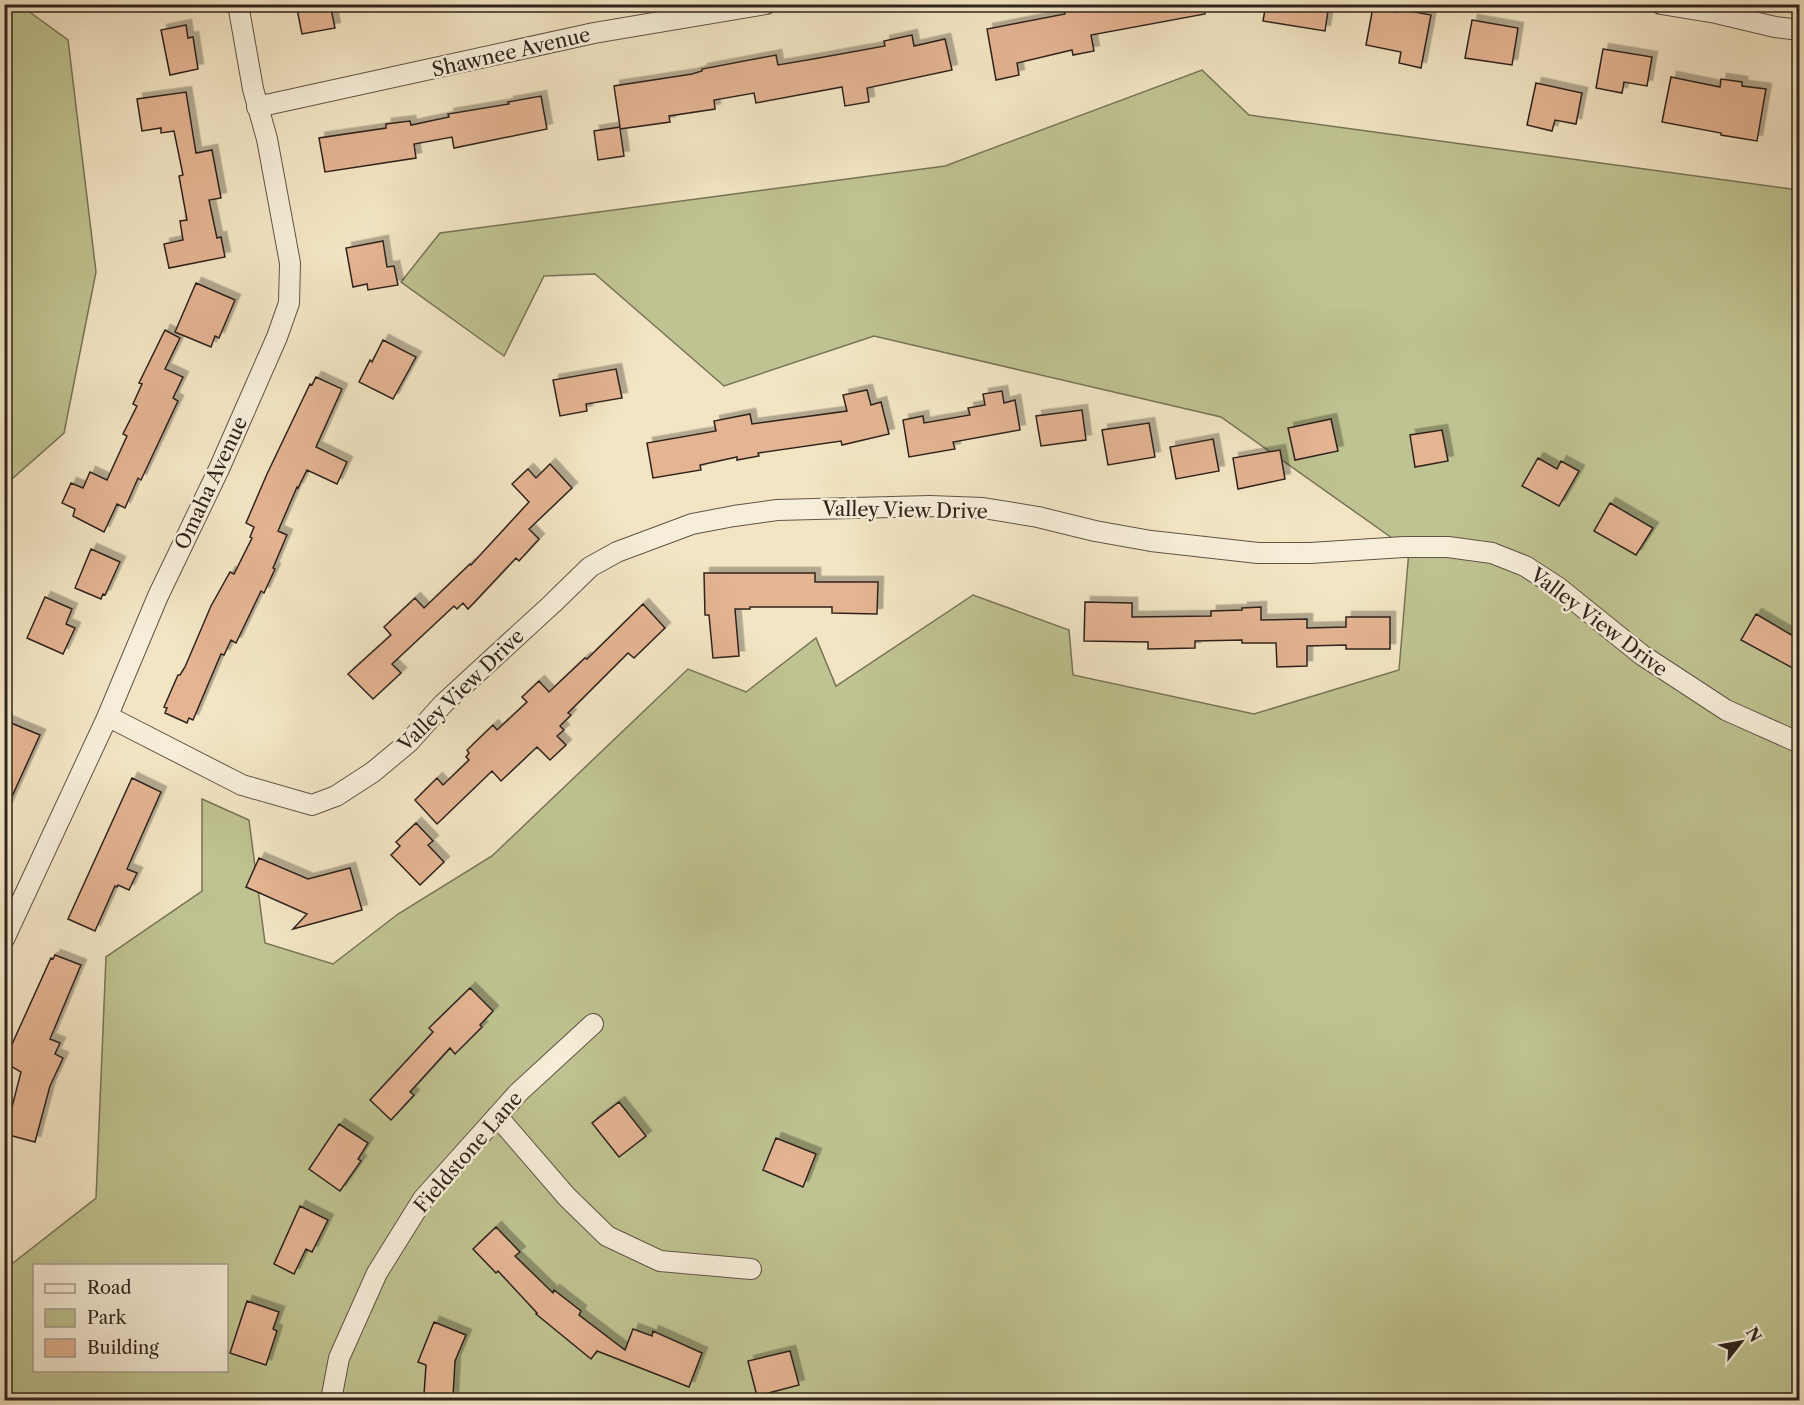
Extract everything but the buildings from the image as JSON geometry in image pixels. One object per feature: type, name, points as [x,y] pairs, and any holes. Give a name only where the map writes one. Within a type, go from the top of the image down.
[{"type":"street","name":"Omaha Avenue","points":[[4,939],[106,720],[158,596],[219,469],[272,348],[289,303],[290,263],[267,139],[257,107],[238,4]]},
{"type":"street","name":"Shawnee Avenue","points":[[257,107],[594,33],[766,4]]},
{"type":"street","points":[[1661,4],[1800,30]]},
{"type":"street","name":"Valley View Drive","points":[[106,720],[113,719],[242,785],[312,805],[336,796],[373,772],[408,742],[443,704],[590,567],[617,552],[692,524],[734,516],[777,510],[930,506],[983,508],[1038,516],[1095,531],[1151,541],[1257,554],[1404,547],[1448,547],[1492,554],[1525,566],[1559,588],[1642,655],[1726,710],[1800,743]]},
{"type":"street","name":"Fieldstone Lane","points":[[331,1401],[339,1358],[377,1273],[423,1199],[519,1092],[593,1024]]},
{"type":"street","points":[[497,1116],[567,1197],[607,1236],[660,1261],[751,1269]]},
{"type":"green space","points":[[4,5],[20,5],[68,40],[96,272],[64,433],[5,485]]},
{"type":"green space","points":[[1202,70],[1249,115],[1799,190],[1799,1400],[5,1400],[4,1275],[8,1267],[96,1198],[106,957],[202,891],[202,799],[249,820],[265,943],[333,964],[398,914],[492,856],[688,669],[746,692],[816,638],[836,686],[973,595],[1069,630],[1073,675],[1254,714],[1399,670],[1409,550],[1221,417],[874,336],[724,386],[595,274],[544,276],[504,356],[401,282],[440,233],[945,166]]}]
